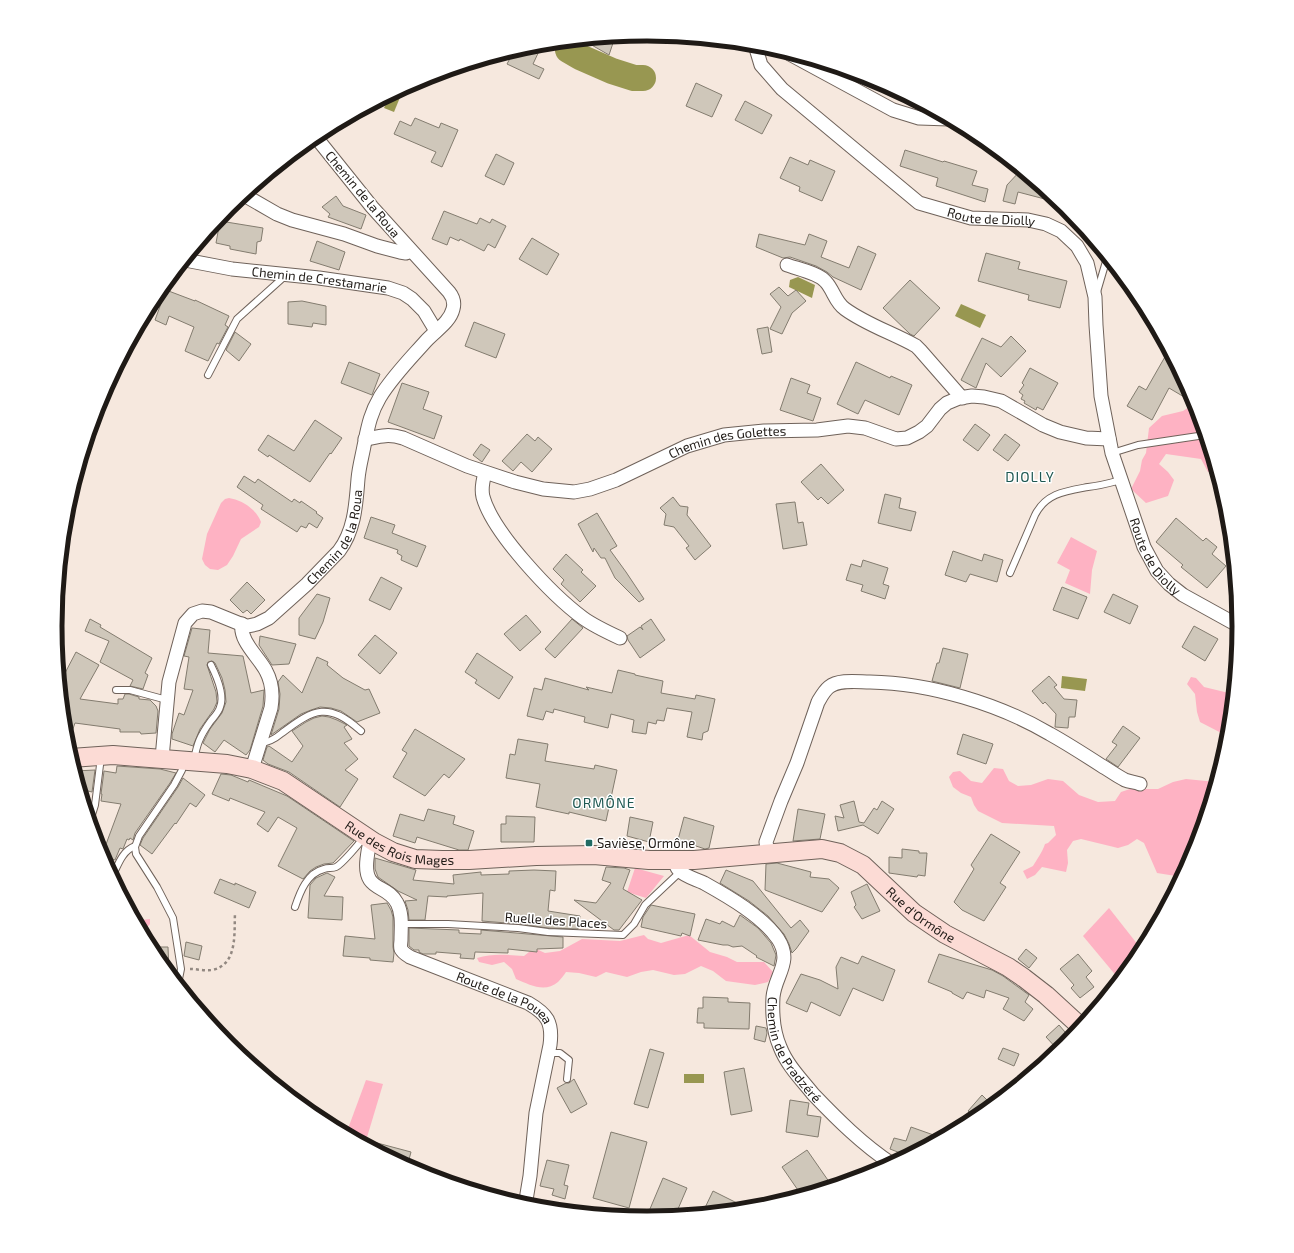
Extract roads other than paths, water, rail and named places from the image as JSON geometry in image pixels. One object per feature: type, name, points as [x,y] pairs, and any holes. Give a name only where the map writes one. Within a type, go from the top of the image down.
[{"type":"street","name":"Route de Diolly","points":[[757,51],[761,65],[782,89],[919,202],[971,218],[1028,220],[1046,224],[1061,231],[1077,246],[1087,263],[1095,297],[1101,396],[1109,439],[1121,480],[1144,547],[1157,571],[1169,584],[1183,595],[1232,622]]},
{"type":"street","points":[[807,64],[893,110],[919,118],[939,119]]},
{"type":"street","name":"Chemin de la Roua","points":[[162,758],[169,682],[184,624],[191,616],[199,611],[206,611],[248,626],[257,624],[270,618],[332,559],[345,542],[353,520],[365,439],[369,422],[379,398],[404,365],[447,320],[454,305],[454,300],[449,292],[372,207],[320,142]]},
{"type":"street","name":"Chemin de la Roua","points":[[248,198],[292,220],[344,234],[400,252],[406,253],[411,251]]},
{"type":"street","name":"Chemin de Crestamarie","points":[[190,261],[232,269],[396,290],[408,296],[419,305],[428,316],[436,331]]},
{"type":"street","points":[[787,265],[821,278],[829,286],[838,302],[844,309],[916,346],[962,398]]},
{"type":"street","name":"Chemin des Golettes","points":[[365,439],[387,435],[397,437],[485,473],[528,486],[569,492],[580,492],[623,477],[687,446],[724,436],[771,431],[817,430],[848,426],[865,428],[896,439],[907,438],[927,426],[947,403],[972,396],[995,399],[1043,425],[1060,432],[1086,438],[1109,439]]},
{"type":"street","points":[[485,473],[482,492],[485,503],[500,529],[514,548],[541,579],[576,612],[594,625],[620,638]]},
{"type":"street","points":[[242,624],[241,631],[244,639],[266,670],[270,681],[272,702],[272,708],[252,769]]},
{"type":"street","points":[[768,853],[766,842],[797,763],[818,702],[823,693],[829,687],[845,682],[906,684],[928,688],[1007,712],[1049,733],[1126,780],[1140,784]]},
{"type":"street","name":"Rue des Rois Mages","points":[[77,758],[101,756],[162,758],[227,764],[252,769],[283,781],[368,839],[399,854],[423,860],[469,860],[536,856],[594,855],[649,860],[678,866],[710,859],[746,856]]},
{"type":"street","name":"Route de la Pouea","points":[[368,839],[369,846],[366,865],[367,872],[369,878],[375,885],[392,896],[397,903],[402,924],[401,948],[404,953],[410,957],[528,1003],[542,1012],[550,1024],[551,1033],[536,1113],[530,1176],[526,1199]]},
{"type":"street","name":"Rue d'Ormône","points":[[746,856],[822,849],[840,853],[864,864],[914,913],[945,934],[1019,974],[1046,995],[1077,1024]]},
{"type":"street","name":"Chemin de Pradzéré","points":[[678,866],[741,906],[765,924],[778,939],[784,950],[784,961],[773,996],[773,1017],[776,1036],[784,1056],[799,1078],[846,1128],[866,1146],[887,1160]]},
{"type":"lane","points":[[1095,297],[1106,262]]},
{"type":"lane","points":[[208,375],[237,319],[286,275]]},
{"type":"lane","points":[[1112,452],[1138,445],[1200,435]]},
{"type":"lane","points":[[1010,573],[1035,515],[1046,500],[1056,494],[1069,490],[1102,485],[1121,480]]},
{"type":"lane","points":[[179,979],[181,969],[173,918],[157,887],[136,854],[135,846],[139,836],[189,761],[201,736],[220,707],[222,700],[218,680],[211,665]]},
{"type":"lane","points":[[116,690],[130,690],[167,700]]},
{"type":"lane","points":[[260,743],[269,742],[303,717],[318,711],[328,712],[340,716],[361,731]]},
{"type":"lane","points":[[92,813],[95,805],[101,756]]},
{"type":"lane","points":[[295,907],[299,895],[310,877],[323,868],[338,866],[368,839]]},
{"type":"lane","points":[[115,870],[122,856],[135,846]]},
{"type":"lane","name":"Ruelle des Places","points":[[402,924],[448,924],[518,928],[548,932],[582,932],[623,935],[634,924],[645,905],[678,866]]},
{"type":"lane","points":[[548,1053],[560,1052],[569,1060],[567,1079]]},
{"type":"waterway","points":[[568,50],[612,71],[634,78],[643,78]]},
{"type":"place","name":"Savièse, Ormône","points":[[589,843]]},
{"type":"district","name":"DIOLLY","points":[[1030,477]]},
{"type":"district","name":"ORMÔNE","points":[[604,803]]}]
